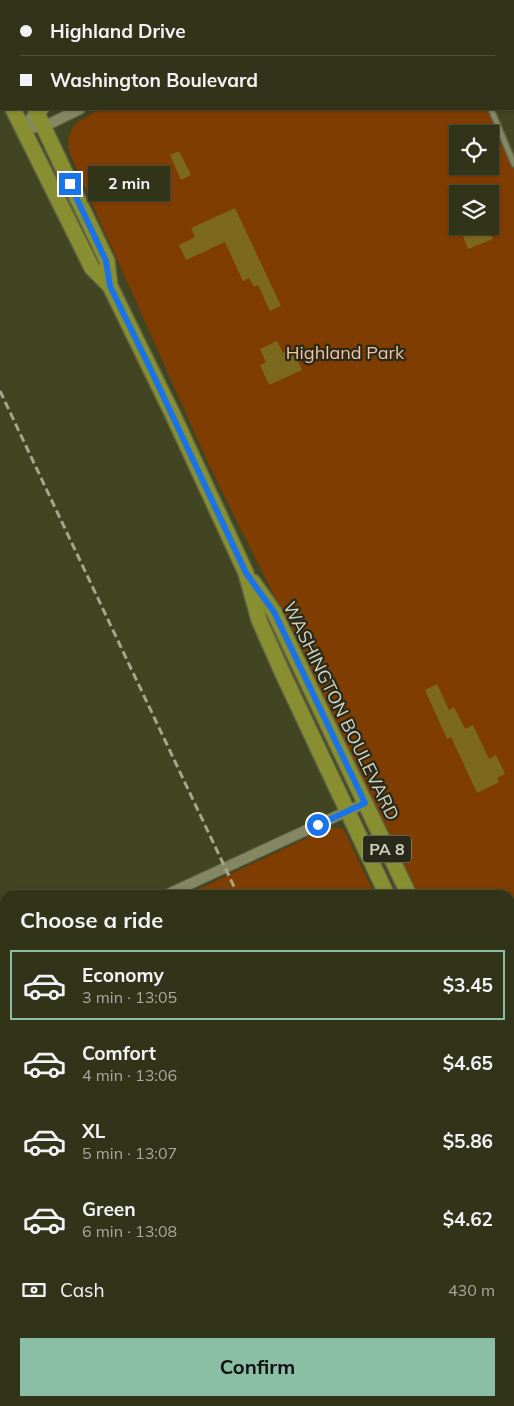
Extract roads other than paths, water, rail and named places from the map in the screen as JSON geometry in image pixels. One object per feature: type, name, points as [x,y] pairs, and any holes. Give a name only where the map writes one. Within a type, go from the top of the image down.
[{"type":"highway","name":"WASHINGTON BOULEVARD","points":[[13,110],[92,268],[110,286]]},
{"type":"highway","name":"WASHINGTON BOULEVARD","points":[[38,110],[43,127],[106,261],[110,286],[246,573],[259,620],[385,890]]},
{"type":"highway","name":"WASHINGTON BOULEVARD","points":[[246,573],[274,612],[407,890]]},
{"type":"street","points":[[22,128],[38,110]]},
{"type":"street","points":[[22,128],[43,127],[78,110]]},
{"type":"street","points":[[491,110],[514,164]]},
{"type":"street","points":[[177,890],[365,803]]},
{"type":"railway","points":[[0,391],[236,890]]},
{"type":"park label","name":"Highland Park","points":[[345,353]]}]
